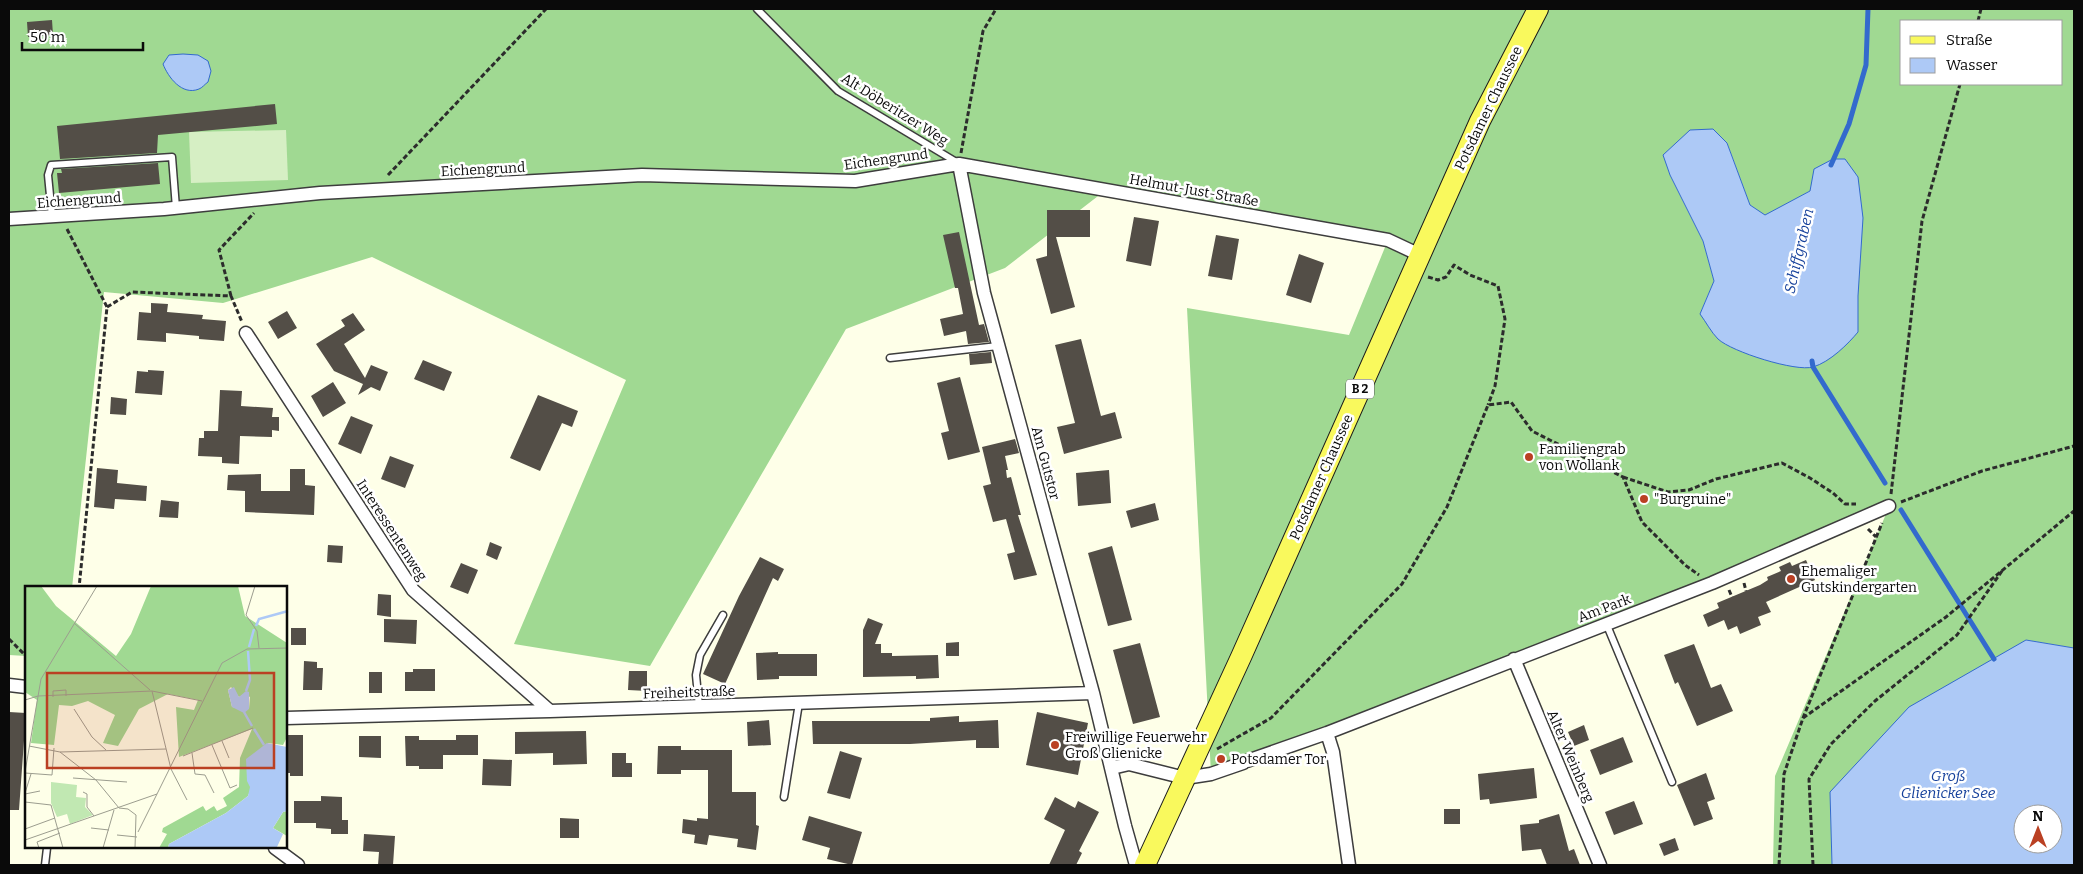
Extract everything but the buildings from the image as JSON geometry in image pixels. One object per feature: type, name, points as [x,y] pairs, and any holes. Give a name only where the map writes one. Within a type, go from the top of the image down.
[{"type":"main road","name":"Potsdamer Chaussee","points":[[1145,865],[1480,121],[1538,9]]},
{"type":"street","name":"Eichengrund","points":[[9,219],[176,208],[320,193],[642,175],[855,181],[959,164]]},
{"type":"street","name":"Helmut-Just-Straße","points":[[959,164],[1388,240],[1416,263]]},
{"type":"street","name":"Am Gutstor","points":[[959,164],[984,293],[1093,693],[1124,826],[1136,865]]},
{"type":"street","name":"Interessentenweg","points":[[246,333],[413,590],[550,711]]},
{"type":"street","name":"Am Park","points":[[1185,778],[1211,774],[1327,733],[1712,583],[1889,506]]},
{"type":"street","name":"Alter Weinberg","points":[[1514,659],[1600,865]]},
{"type":"street","points":[[9,685],[25,687]]},
{"type":"street","name":"Freiheitstraße","points":[[288,718],[1093,693]]},
{"type":"street","points":[[1327,733],[1333,752],[1349,865]]},
{"type":"street","points":[[1112,768],[1129,764],[1185,778]]},
{"type":"street","points":[[276,849],[298,865]]},
{"type":"lane","name":"Alt Döberitzer Weg","points":[[757,9],[838,91],[959,164]]},
{"type":"lane","points":[[56,216],[48,176],[51,165],[172,157],[176,208]]},
{"type":"lane","points":[[890,358],[998,346]]},
{"type":"lane","points":[[699,706],[696,675],[700,655],[723,615]]},
{"type":"lane","points":[[1606,624],[1672,782]]},
{"type":"lane","points":[[784,797],[799,703]]},
{"type":"lane","points":[[45,865],[47,849]]},
{"type":"path","points":[[373,190],[546,9]]},
{"type":"path","points":[[959,164],[983,32],[996,9]]},
{"type":"path","points":[[1779,865],[1784,774],[1803,718],[1889,506],[1922,221],[1960,85]]},
{"type":"path","points":[[246,333],[231,296],[218,250],[268,198]]},
{"type":"path","points":[[56,216],[107,307],[79,586]]},
{"type":"path","points":[[1196,754],[1222,748],[1271,718],[1402,584],[1447,507],[1495,386],[1505,319],[1498,286],[1470,275],[1454,265],[1446,277],[1438,280],[1416,263]]},
{"type":"path","points":[[107,307],[132,292],[231,296]]},
{"type":"path","points":[[1488,405],[1511,402],[1532,430],[1623,477],[1668,492],[1689,490],[1716,479],[1782,463],[1817,483],[1845,504],[1889,506],[1982,471],[2074,446]]},
{"type":"path","points":[[1623,477],[1642,522],[1685,565],[1712,583]]},
{"type":"path","points":[[1803,718],[1946,617],[2074,511]]},
{"type":"path","points":[[1814,865],[1809,779],[1831,744],[1875,701],[1957,635],[2002,570]]},
{"type":"path","points":[[9,639],[25,655]]},
{"type":"green space","points":[[9,9],[2074,9],[2074,648],[2026,640],[1830,792],[1832,865],[1773,865],[1775,776],[1889,507],[1211,774],[1187,308],[1349,335],[1388,240],[1111,186],[1005,268],[846,329],[650,666],[514,644],[626,380],[372,257],[223,303],[104,292],[72,586],[25,586],[25,656],[9,655]],"holes":[[[1727,143],[1750,205],[1765,216],[1810,191],[1858,296],[1858,332],[1700,314],[1714,281],[1703,241],[1670,175]]]},
{"type":"green space","points":[[286,130],[288,180],[191,183],[189,132]]},
{"type":"water","points":[[169,55],[198,55],[208,61],[211,71],[208,82],[200,88],[187,90],[181,88],[165,69],[163,64]]},
{"type":"water","points":[[1713,129],[1727,143],[1750,205],[1765,215],[1810,191],[1814,169],[1833,159],[1845,159],[1858,177],[1863,218],[1858,296],[1858,332],[1838,352],[1819,365],[1805,368],[1793,367],[1764,360],[1736,350],[1718,339],[1700,314],[1714,281],[1703,241],[1670,175],[1663,155],[1690,130]]},
{"type":"water","name":"Groß Glienicker See","points":[[2026,640],[2074,648],[2074,865],[1832,865],[1830,792],[1909,707]]},
{"type":"waterway","name":"Schiffgraben","points":[[1831,165],[1849,124],[1866,65],[1868,9]]},
{"type":"waterway","name":"Schiffgraben","points":[[1812,361],[1813,367],[1885,483]]},
{"type":"waterway","name":"Schiffgraben","points":[[1901,510],[1994,659]]},
{"type":"place","name":"Familiengrab von Wollank","points":[[1529,457]]},
{"type":"place","name":"\"Burgruine\"","points":[[1644,499]]},
{"type":"place","name":"Ehemaliger Gutskindergarten","points":[[1791,579]]},
{"type":"place","name":"Freiwillige Feuerwehr Groß Glienicke","points":[[1055,745]]},
{"type":"place","name":"Potsdamer Tor","points":[[1221,759]]}]
